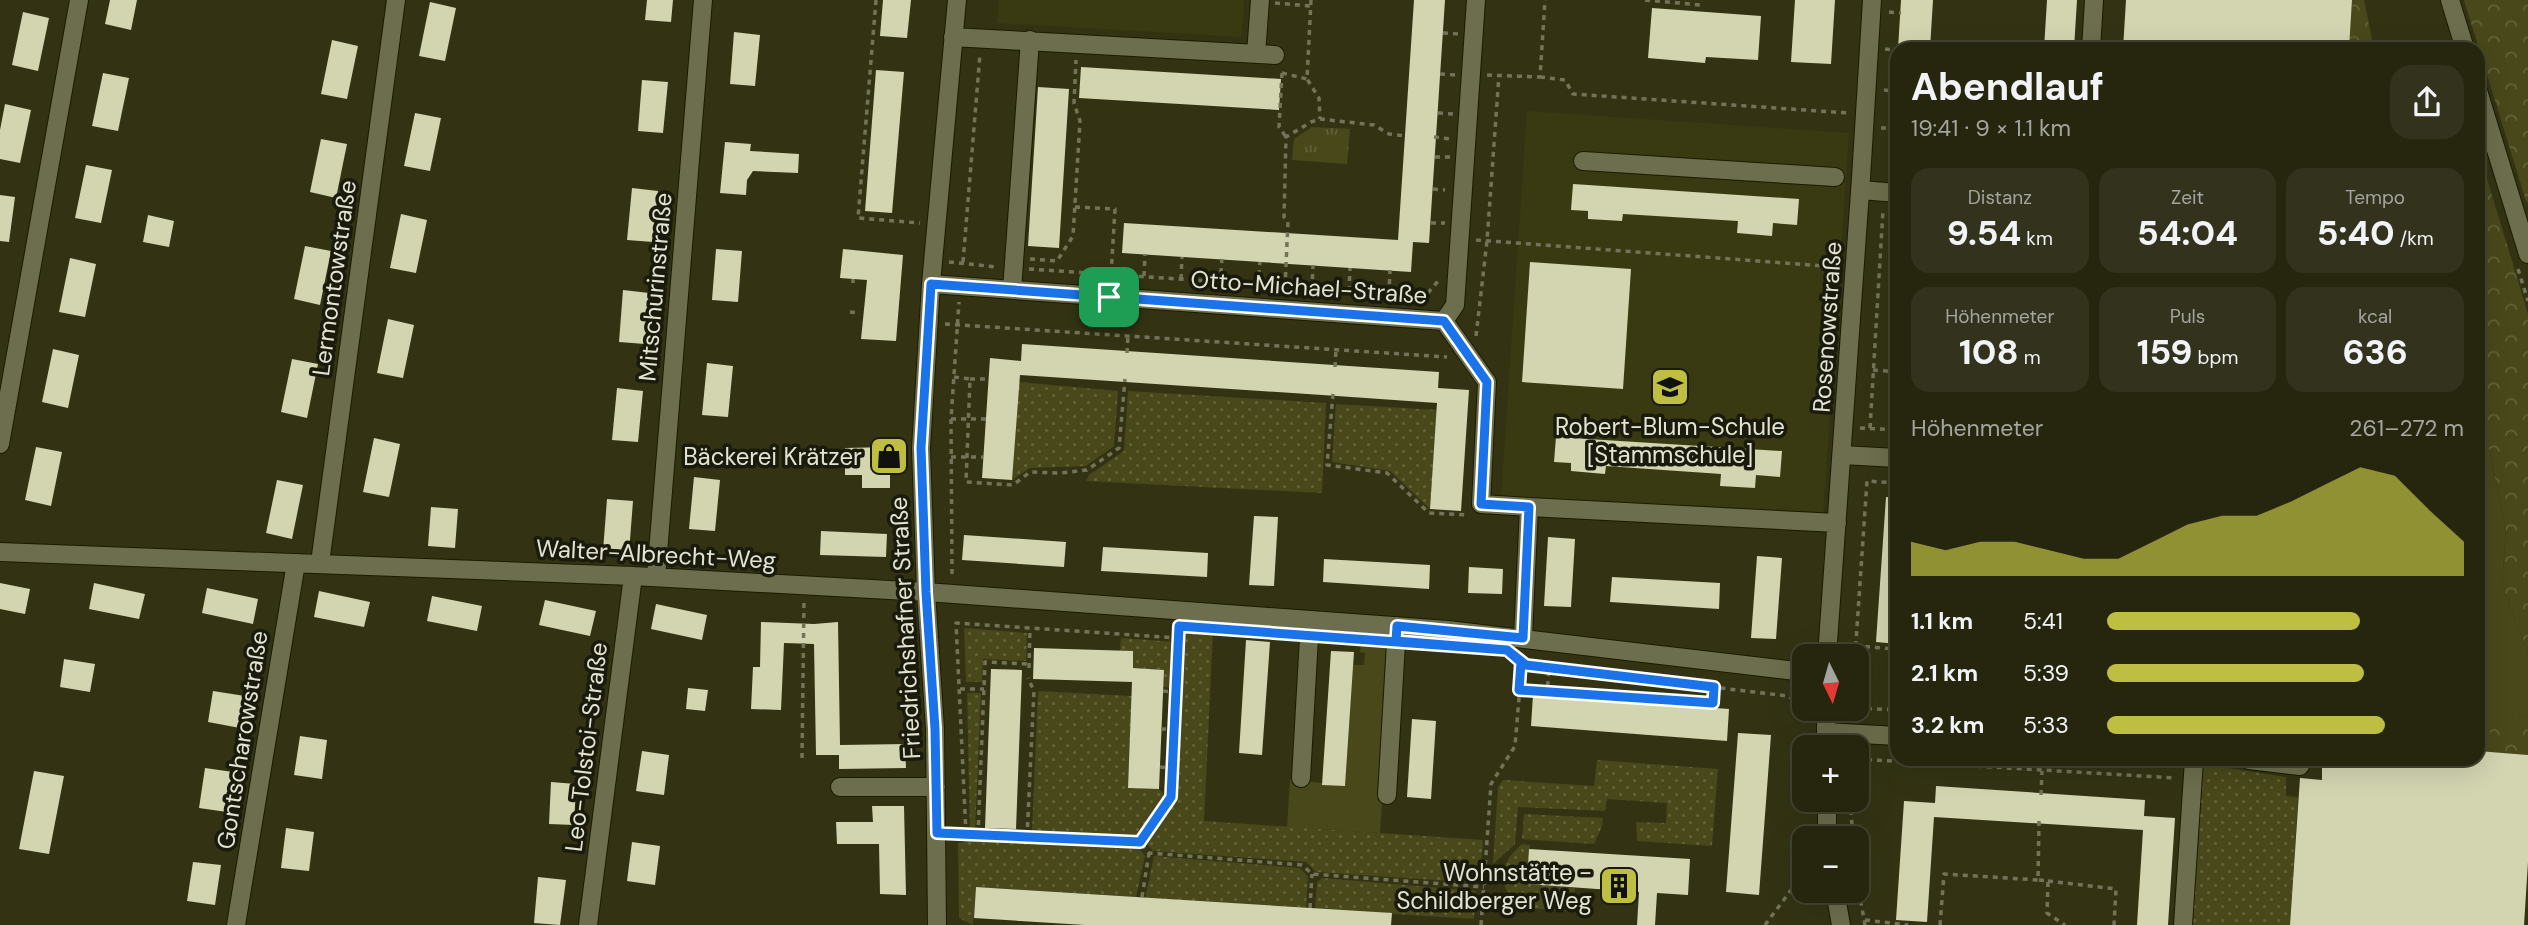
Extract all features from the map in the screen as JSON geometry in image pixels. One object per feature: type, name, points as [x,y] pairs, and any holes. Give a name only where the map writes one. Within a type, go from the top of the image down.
[{"type":"street","points":[[0,444],[79,0]]},
{"type":"street","name":"Lermontowstraße","points":[[320,563],[396,0]]},
{"type":"street","name":"Mitschurinstraße","points":[[656,577],[703,0]]},
{"type":"street","name":"Friedrichshafner Straße","points":[[937,925],[935,729],[926,592],[921,448],[931,284],[957,0]]},
{"type":"street","name":"Otto-Michael-Straße","points":[[931,284],[1444,321],[1455,305],[1460,239],[1464,74],[1476,0]]},
{"type":"street","name":"Rosenowstraße","points":[[1828,644],[1861,190],[1871,0]]},
{"type":"street","points":[[2091,42],[2094,0]]},
{"type":"street","points":[[2450,0],[2463,42]]},
{"type":"street","points":[[1256,54],[1259,1]]},
{"type":"street","points":[[953,37],[1275,55]]},
{"type":"street","points":[[1012,290],[1030,40]]},
{"type":"street","points":[[2485,111],[2523,221],[2528,254]]},
{"type":"street","points":[[1583,161],[1835,177]]},
{"type":"street","points":[[1861,190],[1890,193]]},
{"type":"street","points":[[1444,321],[1487,382],[1481,504],[1837,523]]},
{"type":"street","points":[[1842,455],[1890,458]]},
{"type":"street","points":[[1523,638],[1529,507]]},
{"type":"street","name":"Walter-Albrecht-Weg","points":[[0,552],[633,576],[926,592],[1397,626],[1523,638],[1792,671]]},
{"type":"street","name":"Gontscharowstraße","points":[[236,925],[296,563]]},
{"type":"street","name":"Leo-Tolstoi-Straße","points":[[588,925],[633,576]]},
{"type":"street","points":[[1301,778],[1310,620]]},
{"type":"street","points":[[1387,795],[1397,626]]},
{"type":"street","points":[[1869,738],[1890,736]]},
{"type":"street","points":[[2183,925],[2193,766]]},
{"type":"street","points":[[840,787],[936,787]]},
{"type":"street","points":[[1837,903],[1841,925]]},
{"type":"path","points":[[876,0],[858,218],[936,224]]},
{"type":"path","points":[[1311,0],[1307,79],[1319,98],[1320,119]]},
{"type":"path","points":[[1540,77],[1545,0]]},
{"type":"path","points":[[1645,0],[1701,5]]},
{"type":"path","points":[[1259,1],[1311,6]]},
{"type":"path","points":[[875,10],[882,11]]},
{"type":"path","points":[[1443,33],[1461,34],[1461,23]]},
{"type":"path","points":[[933,261],[1057,261],[1073,236],[1080,121],[1074,103],[1077,43]]},
{"type":"path","points":[[1282,73],[1279,127],[1286,137],[1284,217],[1289,222],[1285,287]]},
{"type":"path","points":[[1440,74],[1565,80],[1573,94],[1865,114]]},
{"type":"path","points":[[929,323],[1470,358],[1474,349],[1487,241],[1499,75]]},
{"type":"path","points":[[868,93],[874,93]]},
{"type":"path","points":[[1438,113],[1455,114]]},
{"type":"path","points":[[1286,137],[1320,119],[1374,125],[1389,134],[1407,136]]},
{"type":"path","points":[[864,136],[871,136]]},
{"type":"path","points":[[1434,137],[1453,139],[1451,168]]},
{"type":"path","points":[[1435,157],[1452,158]]},
{"type":"path","points":[[860,187],[867,187]]},
{"type":"path","points":[[1433,189],[1450,190]]},
{"type":"path","points":[[1870,428],[1873,370],[1890,203]]},
{"type":"path","points":[[1075,207],[1115,209],[1109,297]]},
{"type":"path","points":[[1430,223],[1447,223],[1448,212]]},
{"type":"path","points":[[1460,239],[1855,268]]},
{"type":"path","points":[[1143,277],[1145,254]]},
{"type":"path","points":[[1181,280],[1182,257]]},
{"type":"path","points":[[1220,283],[1222,259]]},
{"type":"path","points":[[1258,285],[1260,262]]},
{"type":"path","points":[[1014,263],[1111,275],[1417,295],[1428,293],[1442,273]]},
{"type":"path","points":[[1311,289],[1313,265]]},
{"type":"path","points":[[1349,291],[1350,268]]},
{"type":"path","points":[[1389,294],[1390,270]]},
{"type":"path","points":[[850,312],[860,313]]},
{"type":"path","points":[[1127,353],[1128,335]]},
{"type":"path","points":[[1335,367],[1336,349]]},
{"type":"path","points":[[1873,370],[1890,371]]},
{"type":"path","points":[[954,377],[988,379]]},
{"type":"path","points":[[970,379],[966,482],[1013,485],[1030,472],[1087,470],[1119,448],[1125,379]]},
{"type":"path","points":[[1333,394],[1326,465],[1387,473],[1429,513],[1467,516],[1469,489],[1482,490]]},
{"type":"path","points":[[951,419],[986,419]]},
{"type":"path","points":[[1844,427],[1890,429]]},
{"type":"path","points":[[951,457],[983,457]]},
{"type":"path","points":[[1855,644],[1867,481],[1890,483]]},
{"type":"path","points":[[802,758],[804,585]]},
{"type":"path","points":[[966,834],[956,623],[1178,638]]},
{"type":"path","points":[[1140,842],[1171,797],[1179,626]]},
{"type":"path","points":[[978,835],[985,662],[1029,666],[1030,628]]},
{"type":"path","points":[[1869,647],[1890,648]]},
{"type":"path","points":[[1507,650],[1526,665],[1788,696],[1792,699]]},
{"type":"path","points":[[1481,925],[1491,784],[1515,746],[1521,662]]},
{"type":"path","points":[[1547,694],[1549,667]]},
{"type":"path","points":[[1027,837],[1034,691],[1028,678]]},
{"type":"path","points":[[1519,690],[1713,706],[1714,687]]},
{"type":"path","points":[[960,689],[984,689]]},
{"type":"path","points":[[1163,691],[1176,692]]},
{"type":"path","points":[[1869,709],[1890,710]]},
{"type":"path","points":[[1161,729],[1174,729]]},
{"type":"path","points":[[1869,760],[1890,761]]},
{"type":"path","points":[[1965,766],[2192,779]]},
{"type":"path","points":[[1160,767],[1172,768]]},
{"type":"path","points":[[2041,795],[2042,771]]},
{"type":"path","points":[[2038,880],[2039,821]]},
{"type":"path","points":[[937,833],[1140,842],[1149,853],[1302,865],[1312,874],[1484,887]]},
{"type":"path","points":[[1142,897],[1149,853]]},
{"type":"path","points":[[1310,908],[1312,874]]},
{"type":"path","points":[[1940,925],[1944,874],[2038,880],[2116,889],[2113,925]]},
{"type":"path","points":[[2048,881],[2047,914],[2065,925]]},
{"type":"path","points":[[1765,925],[1792,889]]},
{"type":"path","points":[[1861,903],[1865,923],[1908,925]]},
{"type":"shaded area","points":[[999,0],[1244,0],[1242,37],[997,23]]},
{"type":"shaded area","name":"Robert-Blum-Schule [Stammschule]","points":[[1527,111],[1849,133],[1823,518],[1501,497]]},
{"type":"green space","points":[[2352,0],[2364,0],[2373,42],[2349,42]]},
{"type":"green space","points":[[2464,0],[2528,0],[2528,203],[2485,68],[2485,42],[2477,42]]},
{"type":"green space","points":[[1312,127],[1350,129],[1347,164],[1292,160],[1294,139]]},
{"type":"green space","points":[[2485,172],[2528,314],[2528,653],[2502,585],[2506,530],[2485,430]]},
{"type":"green space","points":[[1019,382],[1118,391],[1114,446],[1086,466],[1030,468],[1012,480]]},
{"type":"green space","points":[[1128,391],[1326,403],[1322,493],[1086,481],[1089,475],[1124,451]]},
{"type":"green space","points":[[1336,404],[1437,410],[1430,509],[1390,471],[1332,462]]},
{"type":"green space","points":[[2485,430],[2506,530],[2502,585],[2528,653],[2528,714],[2490,730],[2489,752],[2485,752]]},
{"type":"green space","points":[[964,628],[1027,633],[1026,661],[983,659],[982,682],[966,682]]},
{"type":"green space","points":[[1194,630],[1213,632],[1204,821],[1483,840],[1480,883],[1316,872],[1306,862],[1153,851],[1145,842],[1175,800],[1183,637]]},
{"type":"green space","points":[[1121,638],[1175,642],[1173,688],[1163,687],[1163,670],[1133,668],[1133,652],[1120,651]]},
{"type":"green space","points":[[1361,642],[1393,644],[1380,833],[1287,827],[1290,779],[1345,786],[1353,665],[1364,665],[1365,653],[1360,652]]},
{"type":"green space","points":[[1038,691],[1132,696],[1128,788],[1159,789],[1167,798],[1138,837],[1032,832]]},
{"type":"green space","points":[[967,693],[981,693],[975,831],[970,831]]},
{"type":"green space","points":[[2528,714],[2528,755],[2489,752],[2489,730]]},
{"type":"green space","points":[[1597,760],[1718,769],[1712,846],[1637,841],[1636,822],[1666,823],[1667,803],[1607,799],[1605,811],[1518,807],[1515,844],[1493,864],[1498,787],[1503,780],[1594,786]]},
{"type":"green space","points":[[2201,766],[2286,777],[2286,796],[2298,797],[2290,925],[2188,925]]},
{"type":"green space","points":[[1524,814],[1603,818],[1594,844],[1522,839]]},
{"type":"green space","points":[[967,837],[1137,845],[1145,856],[1136,897],[976,887],[973,925],[959,918],[958,843],[964,842]]},
{"type":"green space","points":[[1522,844],[1530,845],[1527,884],[1575,888],[1573,912],[1523,906],[1511,896],[1503,881],[1504,868],[1511,855]]},
{"type":"green space","points":[[1154,856],[1300,868],[1308,877],[1306,908],[1145,898]]},
{"type":"green space","points":[[1322,878],[1476,891],[1474,919],[1315,909],[1317,882]]},
{"type":"building","points":[[110,0],[137,0],[131,30],[105,24]]},
{"type":"building","points":[[647,0],[673,0],[671,22],[645,20]]},
{"type":"building","points":[[883,0],[911,0],[907,38],[880,36]]},
{"type":"building","points":[[1414,0],[1445,0],[1429,243],[1413,242],[1411,272],[1122,253],[1124,223],[1398,240]]},
{"type":"building","points":[[1795,0],[1835,0],[1831,64],[1791,62]]},
{"type":"building","points":[[1901,0],[1933,0],[1930,42],[1898,42]]},
{"type":"building","points":[[2047,0],[2077,0],[2074,42],[2044,42]]},
{"type":"building","points":[[2126,0],[2352,0],[2349,42],[2123,42]]},
{"type":"building","points":[[430,2],[456,8],[445,61],[419,56]]},
{"type":"building","points":[[1652,8],[1761,16],[1758,60],[1706,57],[1705,63],[1648,58]]},
{"type":"building","points":[[23,12],[49,18],[38,71],[12,65]]},
{"type":"building","points":[[734,32],[760,35],[755,86],[730,84]]},
{"type":"building","points":[[332,40],[358,46],[347,99],[321,94]]},
{"type":"building","points":[[1081,67],[1281,79],[1279,110],[1079,98]]},
{"type":"building","points":[[876,70],[904,72],[892,213],[865,211]]},
{"type":"building","points":[[103,73],[129,78],[118,131],[92,126]]},
{"type":"building","points":[[642,80],[668,82],[663,133],[638,131]]},
{"type":"building","points":[[1038,87],[1069,89],[1059,248],[1028,246]]},
{"type":"building","points":[[5,104],[31,110],[20,163],[0,159],[0,130]]},
{"type":"building","points":[[415,113],[441,118],[430,171],[404,166]]},
{"type":"building","points":[[321,139],[347,144],[336,198],[310,192]]},
{"type":"building","points":[[725,142],[751,144],[750,151],[799,154],[798,173],[753,171],[747,180],[746,195],[720,193]]},
{"type":"building","points":[[86,165],[112,170],[101,223],[75,218]]},
{"type":"building","points":[[1573,184],[1799,199],[1797,225],[1773,223],[1772,236],[1737,233],[1738,221],[1623,214],[1622,221],[1588,219],[1588,211],[1571,210]]},
{"type":"building","points":[[632,188],[658,191],[653,242],[627,240]]},
{"type":"building","points":[[0,195],[15,197],[9,242],[0,241]]},
{"type":"building","points":[[401,214],[427,220],[416,273],[390,268]]},
{"type":"building","points":[[148,215],[174,221],[169,247],[143,242]]},
{"type":"building","points":[[305,246],[331,251],[320,305],[294,299]]},
{"type":"building","points":[[716,249],[742,251],[738,302],[712,300]]},
{"type":"building","points":[[843,249],[903,255],[896,341],[861,339],[867,280],[840,278]]},
{"type":"building","points":[[70,258],[96,264],[85,317],[59,312]]},
{"type":"building","points":[[1530,262],[1631,269],[1623,389],[1522,382]]},
{"type":"building","points":[[623,290],[649,293],[645,344],[619,342]]},
{"type":"building","points":[[388,319],[414,325],[403,378],[377,373]]},
{"type":"building","points":[[1022,344],[1439,372],[1438,388],[1469,390],[1461,511],[1430,509],[1437,403],[1337,396],[1020,375],[1012,480],[982,478],[990,358],[1021,361]]},
{"type":"building","points":[[53,349],[79,355],[68,408],[42,402]]},
{"type":"building","points":[[292,359],[318,364],[307,418],[281,412]]},
{"type":"building","points":[[707,363],[733,366],[728,417],[702,415]]},
{"type":"building","points":[[617,388],[643,391],[638,442],[612,440]]},
{"type":"building","points":[[1556,437],[1782,451],[1780,477],[1756,475],[1755,488],[1720,486],[1721,474],[1606,466],[1605,474],[1571,471],[1571,463],[1554,462]]},
{"type":"building","points":[[374,438],[400,444],[389,497],[363,492]]},
{"type":"building","points":[[36,447],[62,452],[51,506],[25,500]]},
{"type":"building","points":[[890,447],[890,488],[862,488],[862,475],[845,475],[845,448]]},
{"type":"building","points":[[694,477],[720,480],[715,531],[689,529]]},
{"type":"building","points":[[277,480],[303,485],[292,539],[266,533]]},
{"type":"building","points":[[1886,497],[1890,497],[1890,643],[1876,642]]},
{"type":"building","points":[[607,499],[633,501],[629,553],[603,551]]},
{"type":"building","points":[[431,507],[458,509],[455,548],[428,546]]},
{"type":"building","points":[[1254,516],[1278,517],[1274,586],[1249,585]]},
{"type":"building","points":[[821,531],[887,534],[886,557],[820,555]]},
{"type":"building","points":[[964,535],[1066,542],[1064,567],[962,560]]},
{"type":"building","points":[[1548,537],[1575,539],[1571,607],[1544,606]]},
{"type":"building","points":[[1103,547],[1208,553],[1207,577],[1101,571]]},
{"type":"building","points":[[1757,556],[1782,558],[1776,639],[1751,638]]},
{"type":"building","points":[[1324,559],[1430,565],[1429,589],[1323,582]]},
{"type":"building","points":[[1469,567],[1503,569],[1502,594],[1468,593]]},
{"type":"building","points":[[1612,577],[1720,583],[1719,609],[1610,602]]},
{"type":"building","points":[[0,583],[30,589],[25,614],[0,609]]},
{"type":"building","points":[[94,583],[145,594],[139,619],[89,609]]},
{"type":"building","points":[[207,588],[258,599],[253,624],[202,613]]},
{"type":"building","points":[[319,591],[370,602],[364,627],[314,617]]},
{"type":"building","points":[[432,596],[482,606],[477,631],[427,621]]},
{"type":"building","points":[[545,600],[596,611],[590,636],[539,625]]},
{"type":"building","points":[[656,604],[707,615],[702,640],[651,629]]},
{"type":"building","points":[[761,622],[838,622],[840,745],[905,744],[906,768],[839,769],[839,755],[816,755],[814,644],[784,643],[781,710],[751,709],[753,667],[760,667]]},
{"type":"building","points":[[1246,640],[1270,642],[1262,755],[1239,753]]},
{"type":"building","points":[[1034,648],[1133,651],[1133,668],[1164,670],[1159,789],[1128,788],[1132,682],[1033,679]]},
{"type":"building","points":[[1331,651],[1354,652],[1345,786],[1322,785]]},
{"type":"building","points":[[64,659],[95,664],[90,692],[60,687]]},
{"type":"building","points":[[991,669],[1022,670],[1016,829],[985,828]]},
{"type":"building","points":[[688,688],[708,690],[705,711],[686,709]]},
{"type":"building","points":[[213,691],[245,696],[240,728],[208,722]]},
{"type":"building","points":[[1533,695],[1729,709],[1727,741],[1531,726]]},
{"type":"building","points":[[1412,719],[1436,721],[1431,799],[1407,797]]},
{"type":"building","points":[[1738,733],[1771,735],[1759,895],[1726,892]]},
{"type":"building","points":[[300,736],[327,740],[322,779],[294,775]]},
{"type":"building","points":[[642,751],[669,755],[664,795],[636,791]]},
{"type":"building","points":[[2485,752],[2528,755],[2528,862],[2524,925],[2290,925],[2300,778],[2322,780],[2322,766],[2485,766]]},
{"type":"building","points":[[205,768],[233,772],[227,812],[199,808]]},
{"type":"building","points":[[34,771],[64,776],[49,854],[19,849]]},
{"type":"building","points":[[551,782],[576,784],[574,825],[549,824]]},
{"type":"building","points":[[1936,786],[2145,800],[2144,816],[2175,818],[2168,925],[2137,925],[2143,830],[1934,817],[1927,922],[1896,920],[1904,801],[1935,803]]},
{"type":"building","points":[[872,806],[904,806],[906,895],[880,894],[879,844],[837,844],[836,822],[873,822]]},
{"type":"building","points":[[286,828],[314,832],[309,871],[281,868]]},
{"type":"building","points":[[632,842],[660,846],[655,885],[627,881]]},
{"type":"building","name":"Wohnstätte - Schildberger Weg","points":[[1529,849],[1690,859],[1688,895],[1657,893],[1655,925],[1637,925],[1639,892],[1527,884]]},
{"type":"building","points":[[193,862],[221,865],[215,905],[187,901]]},
{"type":"building","points":[[538,877],[566,880],[560,925],[534,923]]},
{"type":"building","points":[[976,887],[1392,913],[1391,925],[1085,925],[974,918]]},
{"type":"place","name":"Robert-Blum-Schule [Stammschule]","points":[[1670,387]]},
{"type":"place","name":"Bäckerei Krätzer","points":[[889,456]]},
{"type":"place","name":"Wohnstätte - Schildberger Weg","points":[[1619,886]]},
{"type":"route","points":[[1109,297],[931,284],[921,448],[926,592],[935,729],[937,833],[1140,842],[1171,797],[1179,626],[1507,650],[1526,665],[1714,687],[1713,703],[1519,690],[1521,662],[1507,650],[1396,641],[1397,626],[1523,638],[1529,507],[1481,504],[1487,382],[1444,321],[1109,297]]}]
